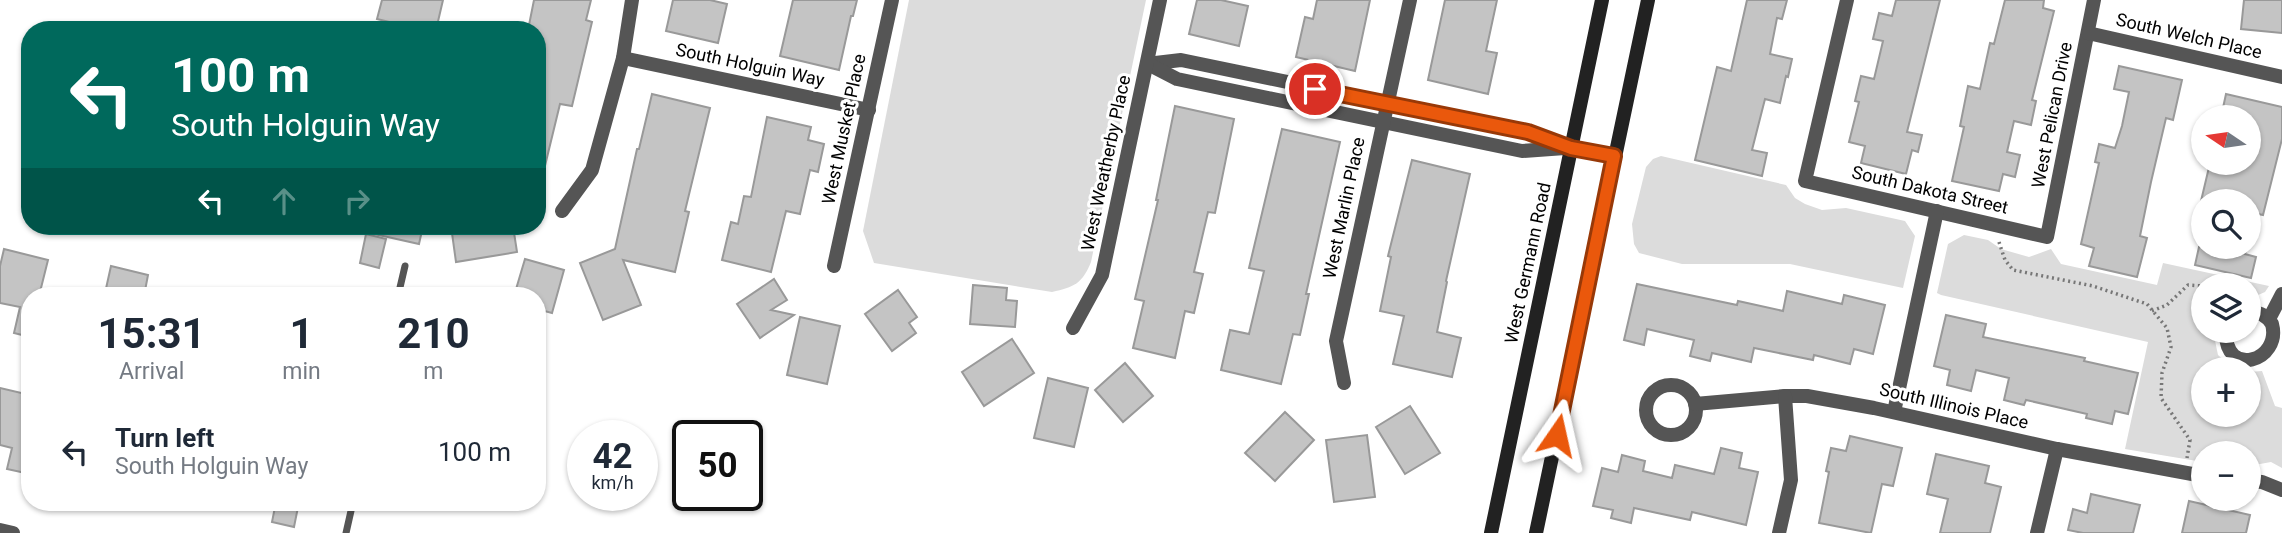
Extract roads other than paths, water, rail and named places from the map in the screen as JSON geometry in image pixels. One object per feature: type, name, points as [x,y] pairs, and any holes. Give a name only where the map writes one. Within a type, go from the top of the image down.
[{"type":"main road","name":"West Germann Road","points":[[1491,533],[1602,0]]},
{"type":"main road","points":[[1536,533],[1648,0]]},
{"type":"street","points":[[562,211],[593,170],[623,58],[632,0]]},
{"type":"street","name":"West Musket Place","points":[[834,266],[892,0]]},
{"type":"street","name":"West Weatherby Place","points":[[1073,328],[1102,275],[1160,0]]},
{"type":"street","name":"West Marlin Place","points":[[1345,383],[1336,341],[1410,0]]},
{"type":"street","name":"South Dakota Street","points":[[1847,0],[1805,181],[2047,237]]},
{"type":"street","name":"West Pelican Drive","points":[[2047,237],[2094,0]]},
{"type":"street","name":"South Welch Place","points":[[2088,33],[2282,77]]},
{"type":"street","name":"South Holguin Way","points":[[623,58],[869,110]]},
{"type":"street","points":[[1147,64],[1181,60],[1528,132],[1571,148],[1614,156]]},
{"type":"street","points":[[1147,64],[1177,79],[1522,151],[1571,148]]},
{"type":"street","points":[[1894,412],[1937,211]]},
{"type":"street","points":[[2269,319],[2282,294]]},
{"type":"street","points":[[2228,343],[2233,354],[2248,361],[2265,356],[2274,343],[2273,326],[2269,319],[2261,315]]},
{"type":"street","points":[[1779,533],[1791,480],[1785,396]]},
{"type":"street","name":"South Illinois Place","points":[[1695,404],[1807,396],[2191,475]]},
{"type":"street","points":[[2037,533],[2057,449]]},
{"type":"street","points":[[2261,482],[2282,490]]},
{"type":"street","points":[[0,530],[13,533]]},
{"type":"lane","points":[[400,287],[405,265]]},
{"type":"lane","points":[[346,533],[351,511]]}]
